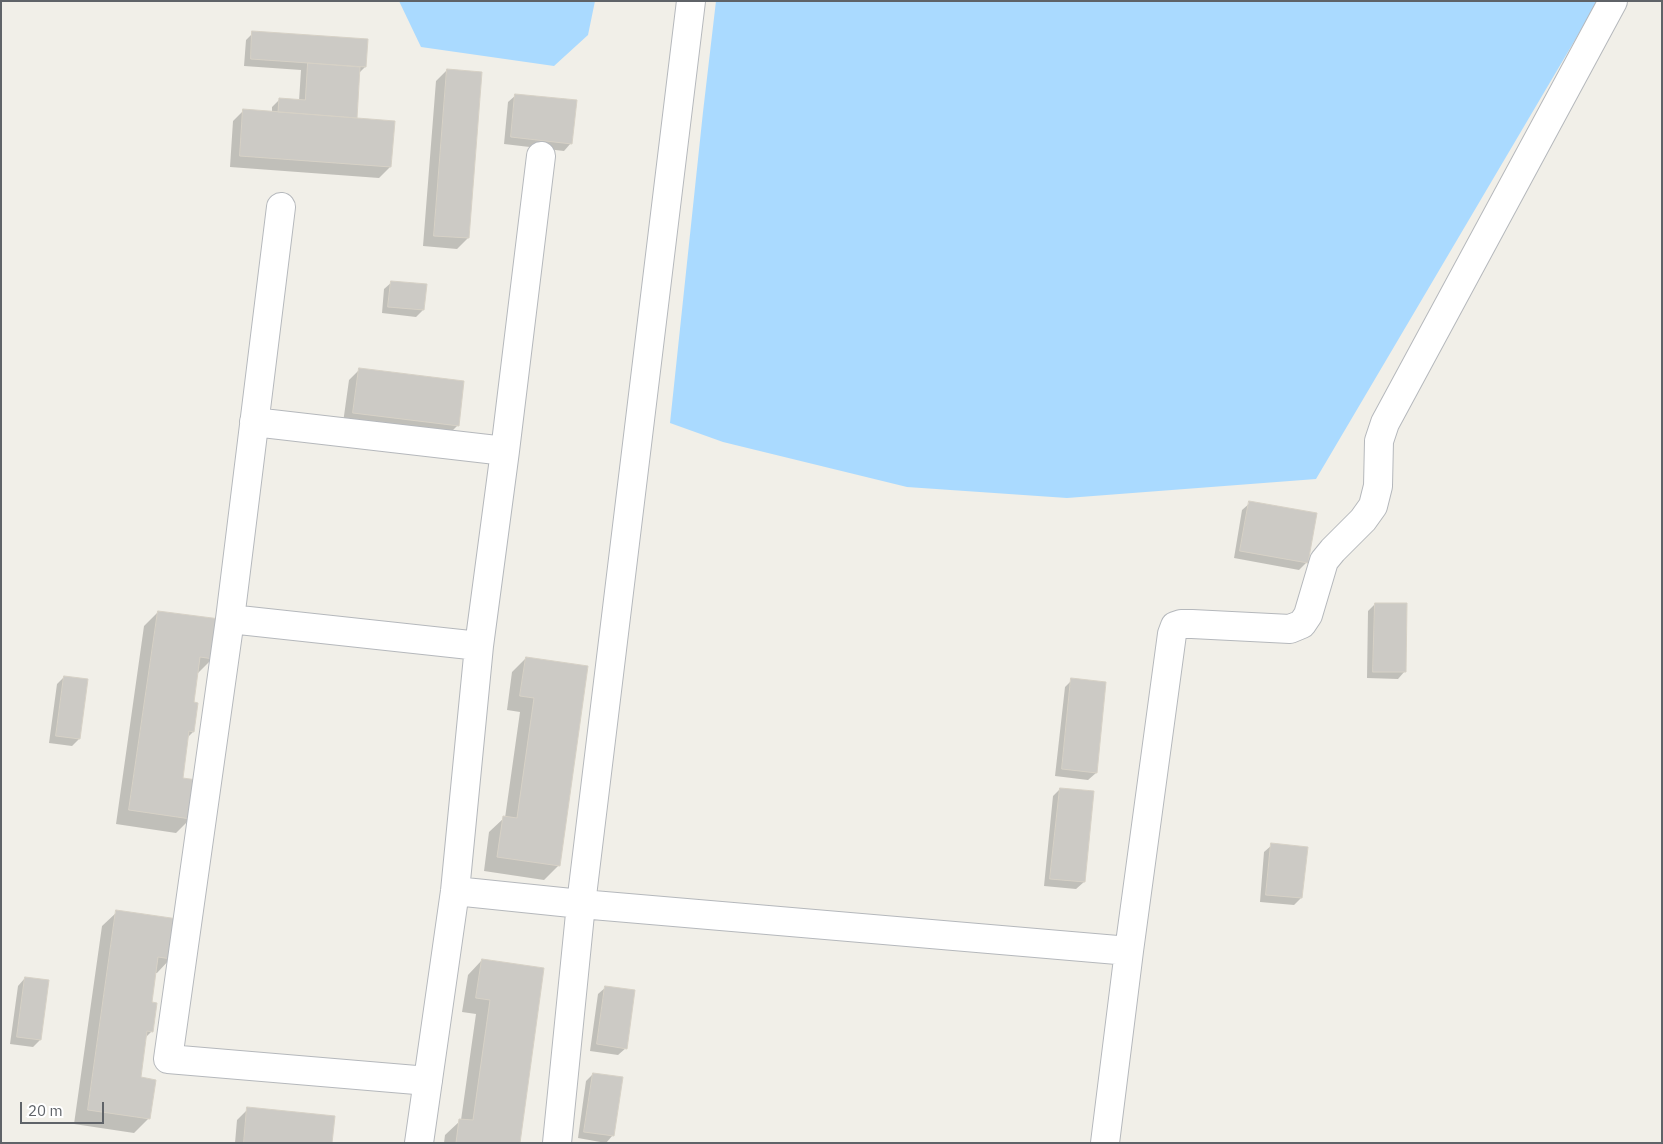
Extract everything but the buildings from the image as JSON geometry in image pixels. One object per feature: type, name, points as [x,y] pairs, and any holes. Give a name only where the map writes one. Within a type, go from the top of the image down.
[{"type":"lane","points":[[557,1143],[582,904],[690,1]]},
{"type":"lane","points":[[1105,1143],[1129,951],[1172,634],[1175,626],[1192,624],[1290,629],[1302,624],[1308,615],[1324,560],[1363,520],[1373,506],[1378,486],[1379,441],[1385,423],[1613,1]]},
{"type":"lane","points":[[419,1143],[455,892],[479,646],[506,451],[541,156]]},
{"type":"lane","points":[[281,207],[230,619],[168,1059],[428,1081]]},
{"type":"lane","points":[[254,422],[506,451]]},
{"type":"lane","points":[[230,619],[479,646]]},
{"type":"lane","points":[[455,892],[1129,951]]},
{"type":"water","points":[[399,1],[595,1],[588,35],[554,66],[421,47]]},
{"type":"water","points":[[716,1],[1598,1],[1316,479],[1067,498],[907,487],[723,442],[670,423]]}]
